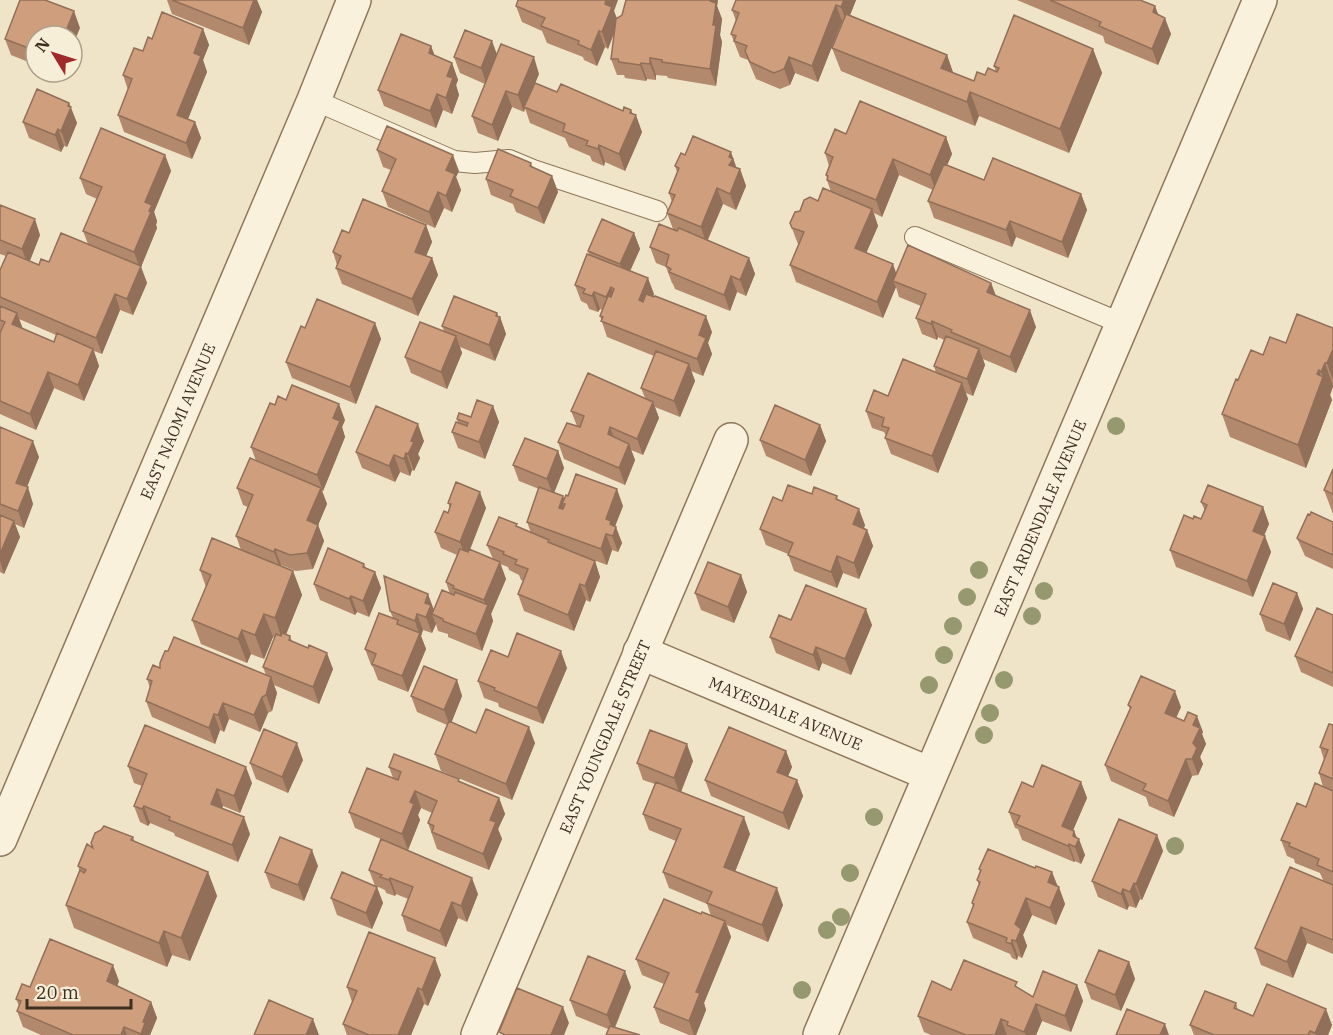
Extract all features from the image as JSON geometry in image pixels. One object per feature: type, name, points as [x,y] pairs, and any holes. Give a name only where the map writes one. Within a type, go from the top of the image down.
[{"type":"street","name":"EAST NAOMI AVENUE","points":[[0,839],[314,100],[354,0]]},
{"type":"street","name":"EAST ARDENDALE AVENUE","points":[[820,1035],[1260,0]]},
{"type":"street","name":"EAST YOUNGDALE STREET","points":[[478,1035],[731,440]]},
{"type":"street","name":"MAYESDALE AVENUE","points":[[640,652],[930,774]]},
{"type":"lane","points":[[314,100],[454,161],[475,163],[509,160],[657,211]]},
{"type":"lane","points":[[915,237],[1123,324]]},
{"type":"building","points":[[20,0],[45,0],[74,11],[69,24],[24,24],[24,46],[5,39]]},
{"type":"building","points":[[172,0],[254,0],[243,28]]},
{"type":"building","points":[[518,0],[606,0],[605,4],[612,7],[602,32],[599,31],[591,50],[578,44],[579,41],[541,26],[545,18],[516,6]]},
{"type":"building","points":[[626,0],[710,0],[716,3],[713,25],[716,25],[710,69],[650,58],[650,64],[641,63],[640,65],[611,59],[616,19],[622,15]]},
{"type":"building","points":[[736,0],[844,0],[841,7],[836,5],[812,66],[789,57],[784,69],[774,73],[750,62],[745,51],[747,46],[734,41],[736,36],[731,34],[739,13],[732,10]]},
{"type":"building","points":[[1050,0],[1140,0],[1155,6],[1153,12],[1165,18],[1152,49],[1099,26],[1101,22]]},
{"type":"building","points":[[162,12],[203,29],[194,53],[201,56],[177,115],[195,122],[186,143],[118,115],[132,79],[123,75],[134,48],[143,51],[148,37],[152,39]]},
{"type":"building","points":[[846,14],[947,55],[941,68],[974,81],[977,72],[985,75],[988,68],[997,72],[999,68],[994,66],[1014,15],[1093,49],[1060,129],[970,92],[967,102],[832,48]]},
{"type":"building","points":[[465,30],[492,41],[481,68],[454,57]]},
{"type":"building","points":[[401,34],[431,46],[429,53],[452,63],[447,76],[453,78],[446,98],[437,94],[430,111],[378,90]]},
{"type":"building","points":[[501,44],[534,57],[518,95],[506,91],[492,125],[472,116]]},
{"type":"building","points":[[535,83],[557,92],[561,84],[623,111],[624,107],[631,110],[630,113],[636,115],[619,154],[599,145],[598,149],[586,145],[588,141],[563,131],[565,124],[524,107]]},
{"type":"building","points":[[37,89],[69,103],[68,106],[71,107],[61,131],[58,129],[55,135],[23,122]]},
{"type":"building","points":[[860,101],[946,137],[930,175],[893,159],[876,200],[827,180],[826,175],[833,157],[825,153],[835,129],[846,134]]},
{"type":"building","points":[[387,126],[453,155],[446,170],[455,174],[446,196],[438,192],[429,212],[382,191],[396,159],[377,150]]},
{"type":"building","points":[[101,128],[165,155],[145,202],[152,205],[149,211],[151,212],[134,252],[83,231],[102,187],[80,178]]},
{"type":"building","points":[[693,136],[731,152],[729,157],[733,159],[729,165],[740,169],[730,194],[717,188],[701,227],[667,213],[675,195],[669,193],[679,168],[675,166],[681,153],[685,155]]},
{"type":"building","points":[[498,149],[531,163],[530,166],[552,176],[538,208],[510,196],[513,190],[486,179]]},
{"type":"building","points":[[993,158],[1081,194],[1062,242],[1010,221],[1006,230],[928,201],[944,164],[984,180]]},
{"type":"building","points":[[823,188],[872,209],[855,248],[893,264],[877,302],[790,265],[804,232],[792,228],[790,223],[795,212],[800,211],[804,200],[810,197],[818,201]]},
{"type":"building","points":[[363,199],[426,225],[415,252],[432,258],[412,299],[336,268],[341,256],[333,252],[342,230],[349,233]]},
{"type":"building","points":[[0,205],[35,219],[22,249],[0,240]]},
{"type":"building","points":[[602,219],[634,233],[620,264],[588,251]]},
{"type":"building","points":[[659,224],[677,231],[679,228],[749,258],[740,280],[731,276],[724,295],[669,272],[671,269],[666,266],[669,255],[650,247]]},
{"type":"building","points":[[61,233],[141,266],[127,299],[115,294],[96,338],[0,297],[0,270],[8,252],[39,265],[41,259],[49,262]]},
{"type":"building","points":[[908,245],[991,283],[987,292],[1030,310],[1010,357],[951,332],[952,330],[932,321],[931,324],[916,318],[926,294],[893,281]]},
{"type":"building","points":[[587,254],[648,278],[639,300],[643,302],[646,294],[655,296],[706,316],[699,335],[706,338],[697,359],[601,321],[603,317],[600,316],[608,296],[611,297],[614,289],[611,287],[606,297],[594,292],[592,296],[583,293],[585,289],[575,285]]},
{"type":"building","points":[[454,296],[497,313],[496,316],[500,317],[489,345],[442,326]]},
{"type":"building","points":[[317,299],[375,323],[350,387],[286,362],[301,326],[305,328]]},
{"type":"building","points":[[0,306],[17,313],[12,324],[54,342],[57,333],[93,349],[78,385],[48,372],[30,414],[0,401],[0,333],[5,322],[0,320]]},
{"type":"building","points":[[1297,314],[1333,328],[1333,349],[1327,363],[1317,374],[1323,377],[1298,445],[1222,414],[1251,350],[1263,355],[1270,337],[1286,343]]},
{"type":"building","points":[[420,322],[456,336],[441,372],[405,357]]},
{"type":"building","points":[[946,336],[979,349],[967,379],[934,366]]},
{"type":"building","points":[[656,351],[689,364],[674,401],[641,388]]},
{"type":"building","points":[[903,359],[962,383],[932,456],[885,438],[889,428],[882,426],[884,418],[866,411],[874,390],[888,396]]},
{"type":"building","points":[[588,373],[653,402],[637,439],[610,427],[608,434],[629,444],[619,468],[558,442],[567,423],[580,427],[584,416],[571,411]]},
{"type":"building","points":[[292,385],[339,404],[333,418],[340,421],[317,475],[251,447],[270,403],[275,405],[278,396],[286,400]]},
{"type":"building","points":[[477,400],[493,406],[479,442],[452,432],[456,422],[467,426],[468,423],[457,419],[459,413],[471,417]]},
{"type":"building","points":[[775,405],[820,425],[805,460],[760,440]]},
{"type":"building","points":[[376,406],[418,424],[411,441],[414,442],[408,454],[406,453],[404,459],[394,455],[389,466],[356,452]]},
{"type":"building","points":[[0,427],[33,441],[16,483],[28,487],[18,511],[0,504]]},
{"type":"building","points":[[525,438],[558,451],[547,479],[513,465]]},
{"type":"building","points":[[250,458],[321,488],[307,520],[318,525],[307,553],[290,555],[275,549],[274,552],[236,536],[253,495],[237,488]]},
{"type":"building","points":[[1333,469],[1333,494],[1324,490]]},
{"type":"building","points":[[576,474],[617,489],[606,519],[616,527],[613,536],[606,534],[601,549],[527,522],[539,487],[563,496],[559,508],[563,509],[565,504],[562,504],[566,495],[568,496]]},
{"type":"building","points":[[456,482],[480,492],[460,542],[435,532],[444,511],[448,513],[451,504],[448,503]]},
{"type":"building","points":[[788,485],[812,494],[814,487],[837,496],[836,499],[859,509],[853,524],[867,530],[854,563],[837,556],[831,572],[788,555],[793,543],[760,529],[773,497],[782,501]]},
{"type":"building","points":[[1208,485],[1263,507],[1253,531],[1265,536],[1247,581],[1170,550],[1184,515],[1193,519],[1194,516],[1201,519],[1207,505],[1201,502]]},
{"type":"building","points":[[1311,512],[1333,522],[1333,555],[1297,538]]},
{"type":"building","points":[[0,515],[14,521],[0,554]]},
{"type":"building","points":[[499,517],[549,540],[548,542],[595,561],[585,586],[580,584],[568,615],[518,594],[528,569],[515,564],[517,560],[503,554],[504,552],[487,545]]},
{"type":"building","points":[[212,538],[293,571],[275,618],[264,614],[255,635],[242,630],[238,639],[192,620],[211,575],[200,570]]},
{"type":"building","points":[[328,548],[364,564],[363,567],[375,572],[363,601],[351,596],[349,599],[314,584]]},
{"type":"building","points":[[460,549],[468,552],[469,549],[500,562],[484,600],[453,588],[454,586],[446,582]]},
{"type":"building","points":[[708,562],[741,575],[728,607],[695,593]]},
{"type":"building","points":[[384,576],[428,594],[425,603],[431,605],[426,617],[417,614],[415,621],[390,611]]},
{"type":"building","points":[[1273,583],[1297,593],[1284,624],[1260,614]]},
{"type":"building","points":[[806,585],[866,609],[845,659],[816,647],[813,655],[770,637],[779,615],[791,620]]},
{"type":"building","points":[[442,590],[454,595],[455,592],[488,605],[476,634],[443,621],[432,614]]},
{"type":"building","points":[[1317,608],[1333,615],[1333,673],[1295,656]]},
{"type":"building","points":[[379,613],[398,620],[397,624],[420,633],[402,676],[372,664],[376,654],[365,649]]},
{"type":"building","points":[[282,633],[290,636],[289,640],[327,653],[313,687],[263,667],[276,634],[281,636]]},
{"type":"building","points":[[517,633],[561,651],[537,708],[478,681],[491,650],[508,657]]},
{"type":"building","points":[[174,637],[271,677],[266,695],[262,697],[254,715],[223,703],[218,715],[214,714],[209,728],[146,701],[152,681],[147,679],[153,665],[160,668],[165,651],[168,651]]},
{"type":"building","points":[[424,666],[457,680],[444,710],[411,696]]},
{"type":"building","points":[[1141,676],[1175,691],[1165,713],[1184,721],[1188,712],[1197,716],[1193,725],[1200,728],[1193,743],[1197,748],[1192,759],[1186,759],[1168,801],[1143,790],[1146,784],[1105,765],[1131,707],[1128,705]]},
{"type":"building","points":[[486,709],[529,727],[506,784],[435,754],[449,721],[476,733]]},
{"type":"building","points":[[1329,724],[1333,725],[1333,779],[1319,773],[1328,750],[1320,747]]},
{"type":"building","points":[[145,725],[246,767],[234,796],[217,789],[211,804],[244,817],[232,845],[169,820],[170,817],[144,806],[142,809],[134,806],[147,774],[128,766]]},
{"type":"building","points":[[729,727],[786,751],[777,772],[797,780],[783,813],[705,780]]},
{"type":"building","points":[[264,729],[297,743],[282,777],[250,763]]},
{"type":"building","points":[[650,730],[687,744],[674,778],[637,763]]},
{"type":"building","points":[[394,754],[459,779],[458,781],[499,798],[490,820],[496,822],[483,854],[432,832],[434,826],[428,823],[437,801],[415,791],[410,802],[414,804],[402,834],[349,812],[367,768],[398,780],[401,772],[389,767]]},
{"type":"building","points":[[1042,765],[1081,782],[1062,826],[1074,831],[1073,836],[1079,839],[1075,847],[1016,824],[1020,816],[1009,812],[1022,782],[1033,787]]},
{"type":"building","points":[[656,782],[744,817],[724,867],[777,888],[762,925],[707,903],[712,892],[663,872],[681,829],[643,814]]},
{"type":"building","points":[[1315,783],[1333,791],[1333,872],[1317,865],[1319,859],[1281,840],[1297,803],[1306,807]]},
{"type":"building","points":[[1119,819],[1157,835],[1136,884],[1134,883],[1130,892],[1123,889],[1121,894],[1092,881]]},
{"type":"building","points":[[104,826],[133,837],[131,840],[208,872],[181,938],[164,931],[159,943],[66,905],[80,870],[84,873],[86,870],[78,866],[87,844],[93,848],[91,843],[95,833]]},
{"type":"building","points":[[280,837],[312,850],[298,885],[265,872]]},
{"type":"building","points":[[381,839],[472,878],[461,906],[452,902],[440,931],[402,915],[413,887],[390,878],[389,880],[380,877],[382,875],[369,870]]},
{"type":"building","points":[[988,849],[1035,868],[1036,866],[1052,872],[1048,882],[1059,887],[1050,908],[1026,898],[1015,924],[1021,929],[1016,941],[1012,940],[1011,944],[1006,942],[1007,938],[967,922],[980,882],[977,880],[981,870],[979,869]]},
{"type":"building","points":[[1290,867],[1333,885],[1333,940],[1301,927],[1287,962],[1255,948]]},
{"type":"building","points":[[342,872],[377,887],[366,913],[331,898]]},
{"type":"building","points":[[664,899],[725,921],[696,992],[700,993],[689,1021],[654,1007],[669,973],[636,959]]},
{"type":"building","points":[[369,932],[435,958],[422,990],[418,988],[398,1035],[369,1035],[343,1024],[357,991],[347,987]]},
{"type":"building","points":[[50,939],[113,965],[107,981],[151,1002],[141,1034],[124,1027],[121,1035],[73,1035],[17,1011],[21,1001],[16,999],[22,984],[30,987]]},
{"type":"building","points":[[1099,950],[1129,962],[1115,995],[1085,982]]},
{"type":"building","points":[[588,956],[625,971],[607,1015],[570,1000]]},
{"type":"building","points":[[964,960],[1017,982],[1015,986],[1033,997],[1043,971],[1077,985],[1065,1016],[1036,1004],[1024,1032],[1007,1025],[1008,1022],[1001,1019],[995,1035],[966,1035],[918,1016],[932,981],[951,990]]},
{"type":"building","points":[[1267,984],[1326,1009],[1315,1033],[1310,1031],[1308,1035],[1214,1035],[1190,1025],[1205,991],[1236,1003],[1234,1008],[1253,1016]]},
{"type":"building","points":[[517,988],[563,1007],[551,1035],[505,1035],[499,1032]]},
{"type":"building","points":[[269,1000],[313,1019],[306,1035],[254,1035]]},
{"type":"building","points":[[1127,1009],[1165,1024],[1160,1035],[1116,1035]]},
{"type":"building","points":[[610,1026],[640,1035],[606,1035]]}]
